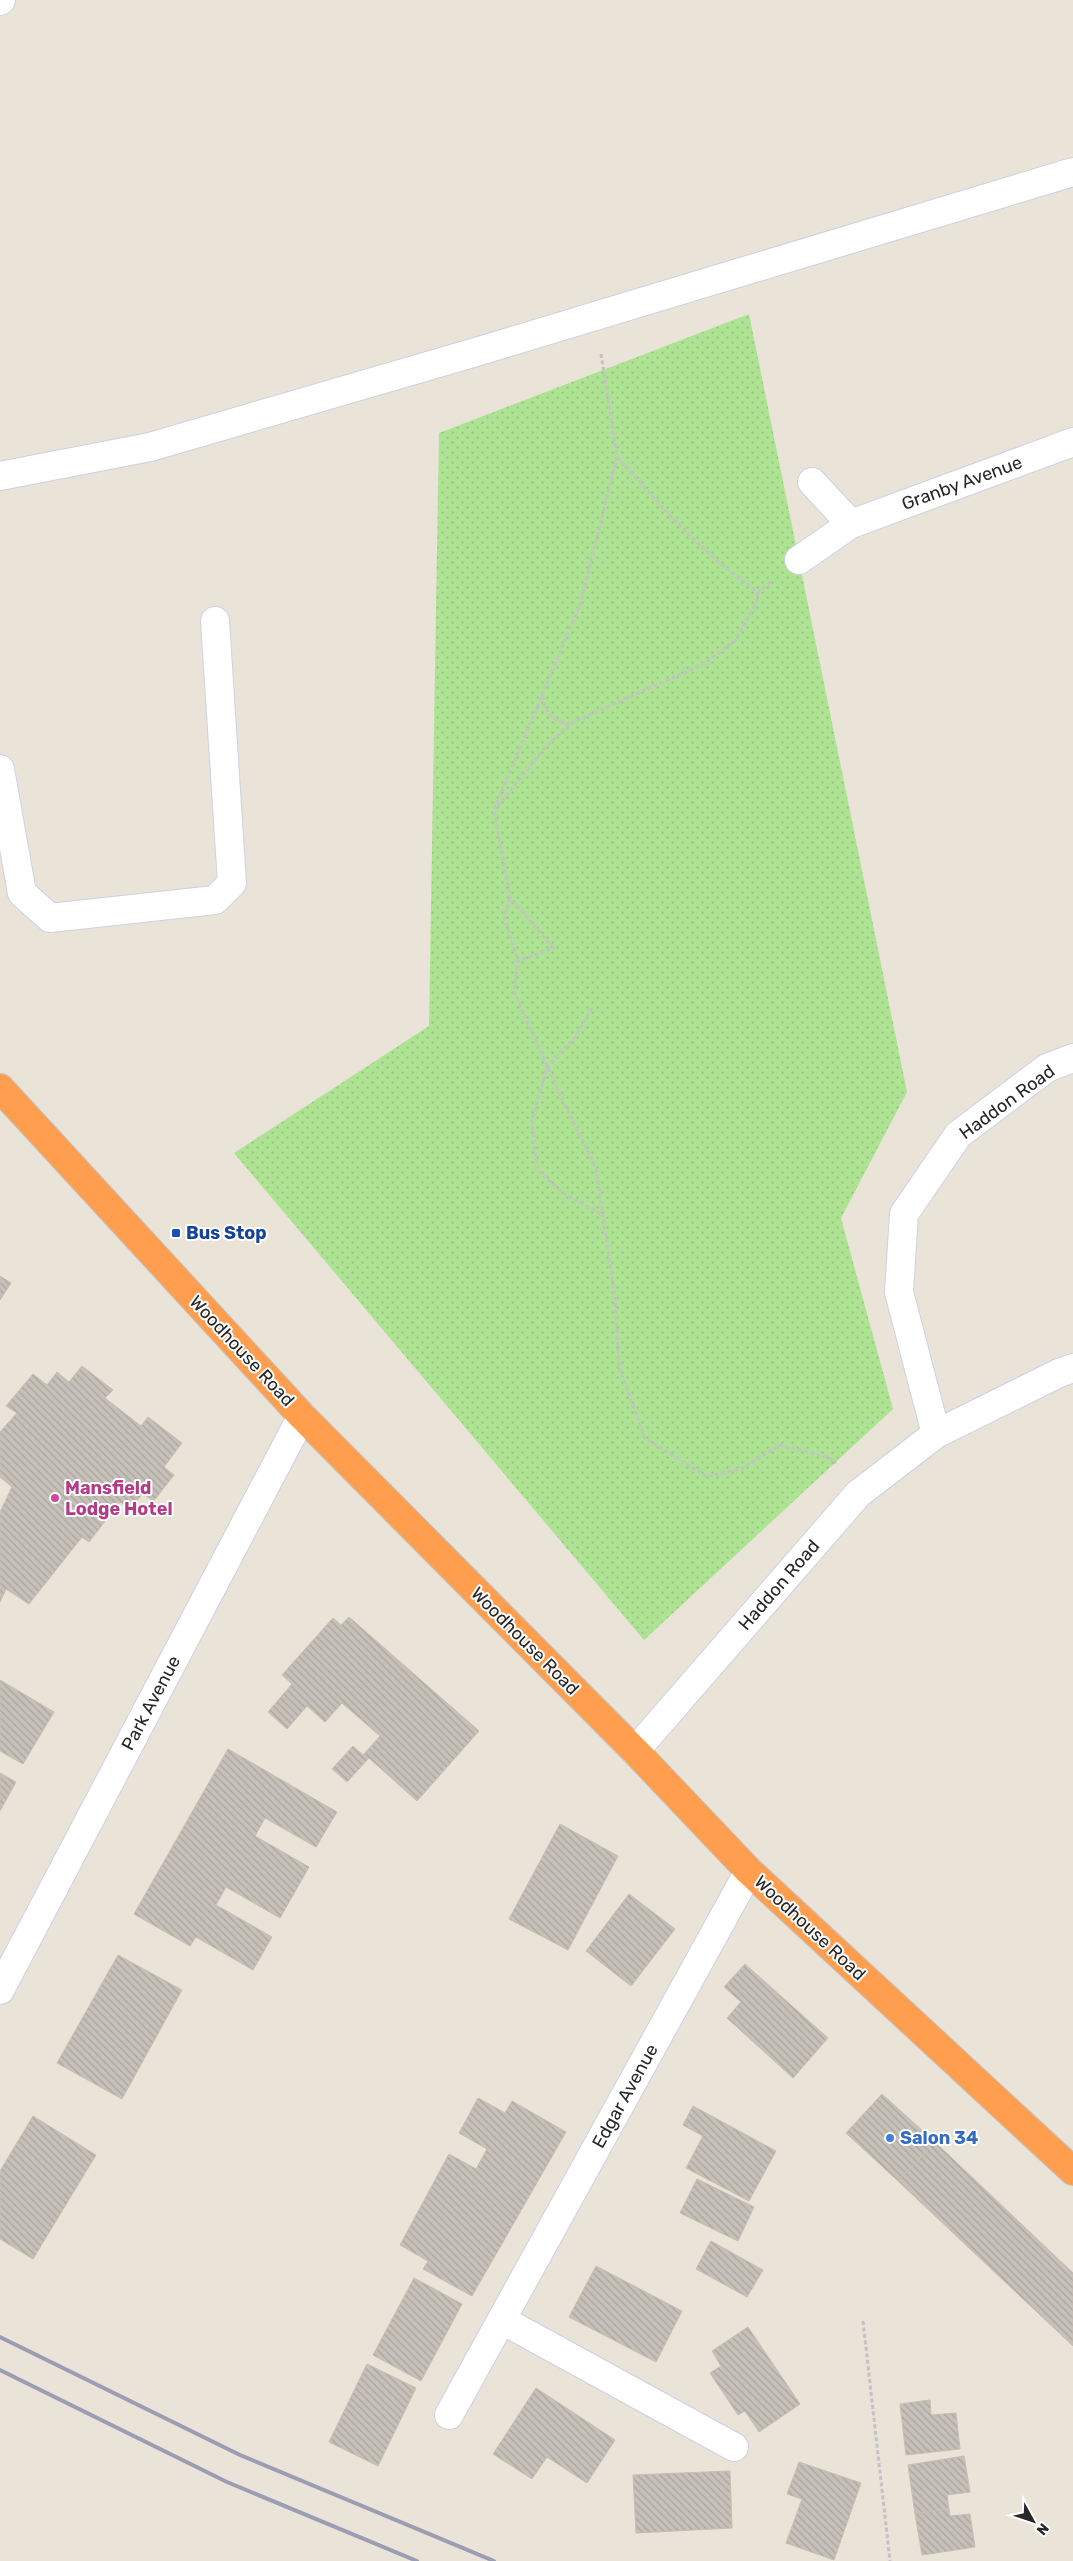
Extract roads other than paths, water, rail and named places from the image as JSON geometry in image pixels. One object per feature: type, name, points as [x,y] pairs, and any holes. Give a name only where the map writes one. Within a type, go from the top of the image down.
[{"type":"highway","name":"Woodhouse Road","points":[[0,1088],[302,1416],[635,1751],[749,1871],[1073,2170]]},
{"type":"street","points":[[0,476],[150,447],[1073,172]]},
{"type":"street","name":"Granby Avenue","points":[[799,560],[851,524],[1073,442]]},
{"type":"street","points":[[812,482],[851,524]]},
{"type":"street","points":[[0,769],[22,893],[50,918],[215,900],[232,883],[215,621]]},
{"type":"street","name":"Haddon Road","points":[[936,1434],[899,1292],[904,1214],[958,1135],[1047,1068],[1073,1058]]},
{"type":"street","name":"Haddon Road","points":[[635,1751],[858,1494],[936,1434],[1073,1368]]},
{"type":"street","name":"Park Avenue","points":[[2,1981],[302,1416]]},
{"type":"street","name":"Edgar Avenue","points":[[449,2415],[749,1871]]},
{"type":"street","points":[[502,2320],[734,2447]]},
{"type":"railway","points":[[0,2337],[240,2455],[494,2561]]},
{"type":"railway","points":[[0,2370],[227,2482],[417,2561]]},
{"type":"place","name":"Bus Stop","points":[[176,1233]]},
{"type":"place","name":"Mansfield Lodge Hotel","points":[[55,1498]]},
{"type":"place","name":"Salon 34","points":[[890,2138]]}]
